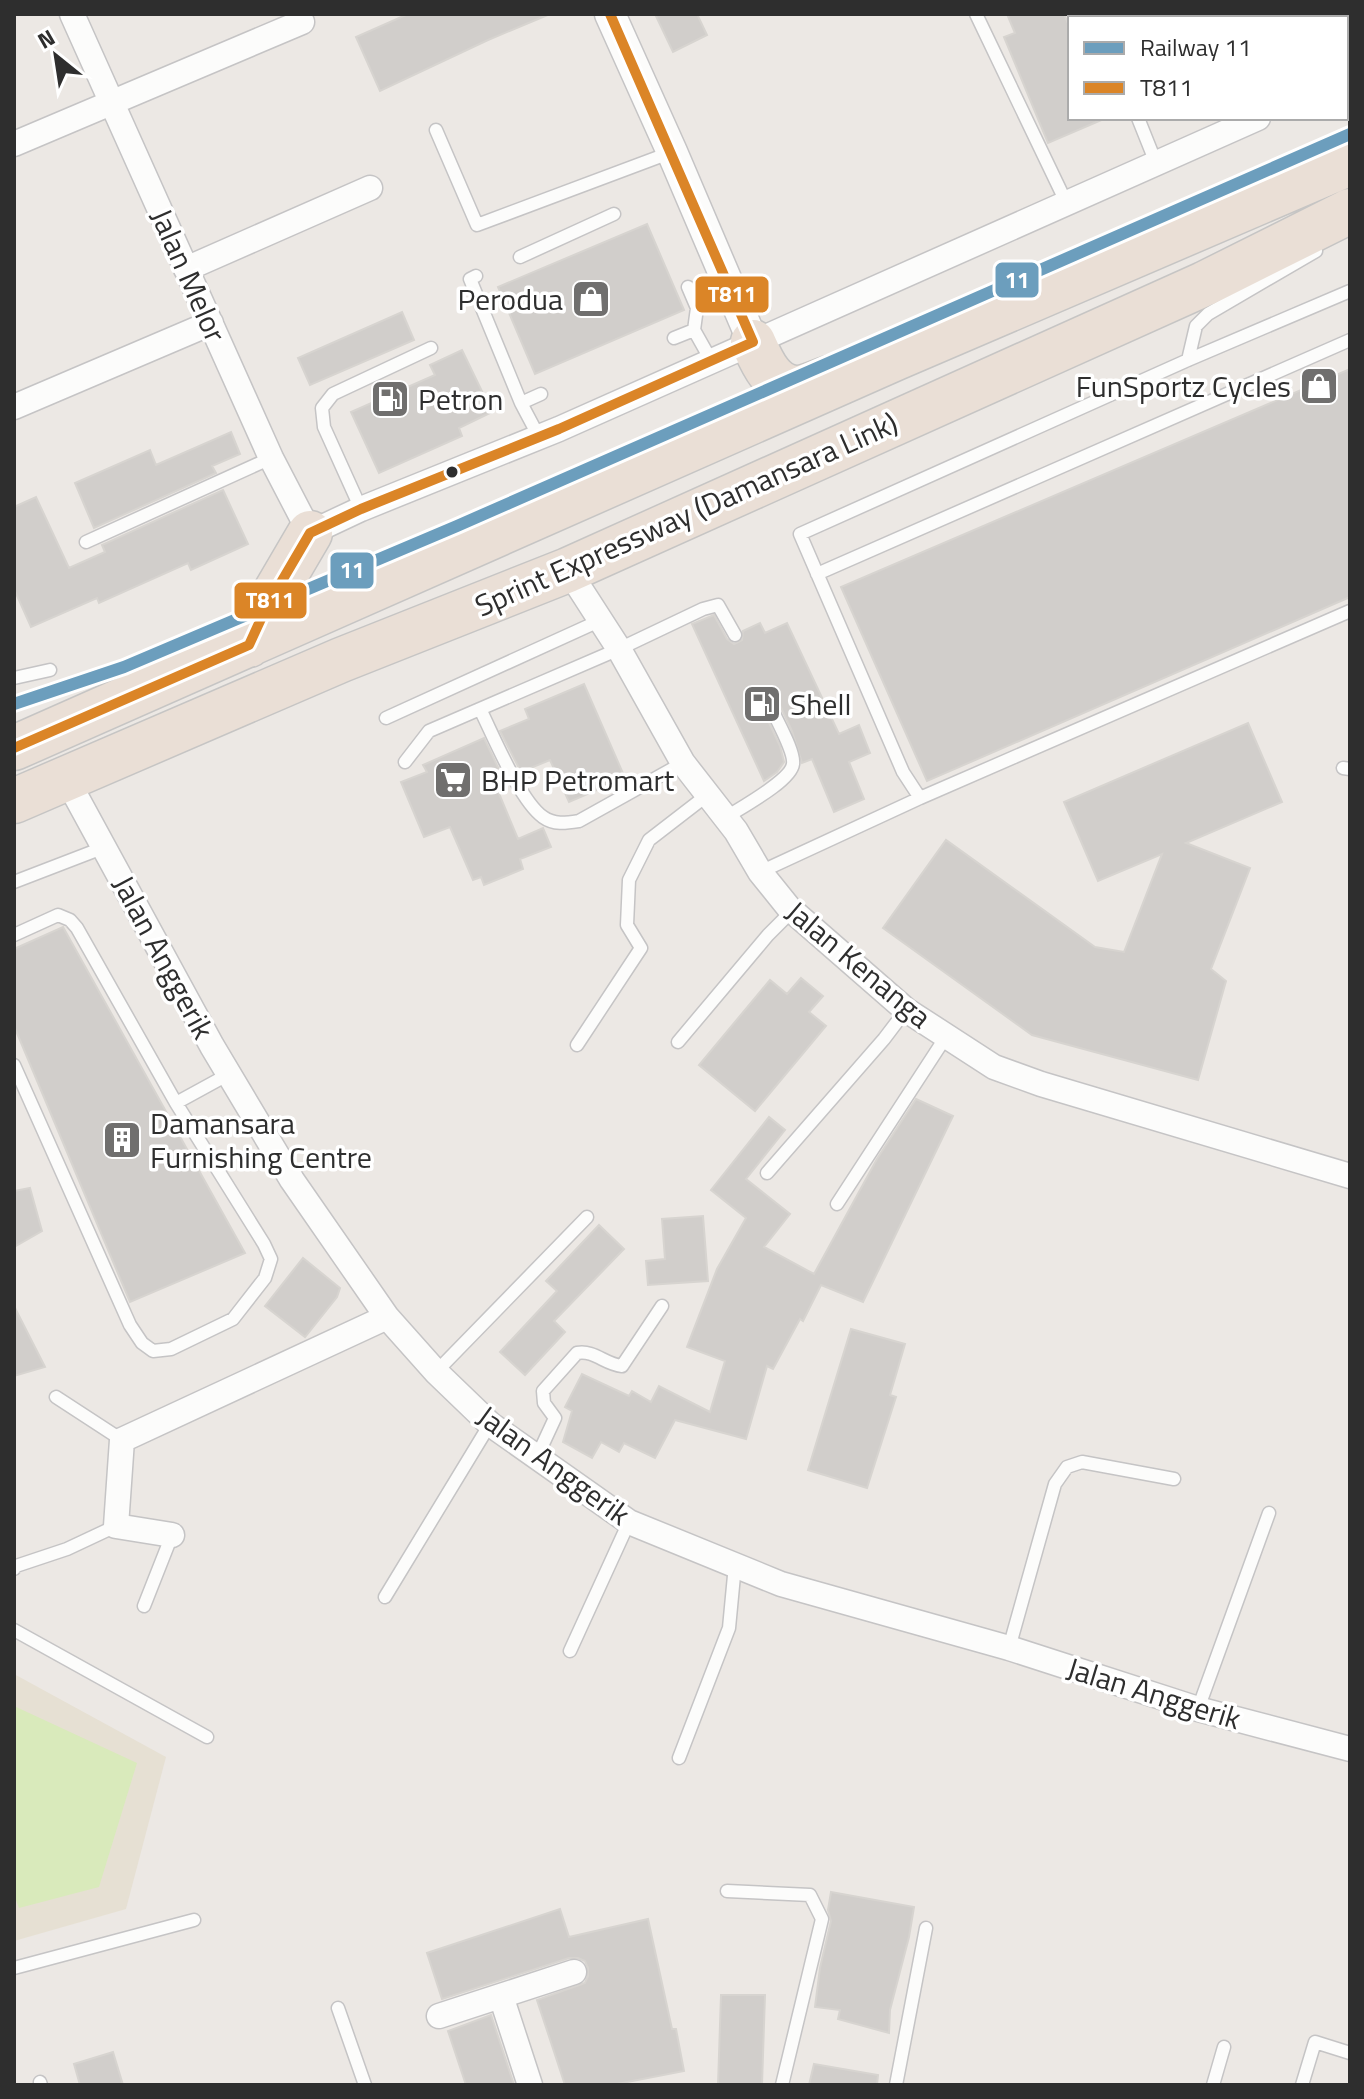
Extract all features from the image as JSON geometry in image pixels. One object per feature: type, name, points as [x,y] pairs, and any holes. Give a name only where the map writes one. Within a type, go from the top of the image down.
[{"type":"highway","points":[[1196,227],[1350,132]]},
{"type":"highway","name":"Sprint Expressway (Damansara Link)","points":[[14,748],[896,358],[1350,163]]},
{"type":"highway","name":"Sprint Expressway (Damansara Link)","points":[[14,801],[341,660],[568,570],[1204,284],[1350,211]]},
{"type":"highway","points":[[1204,284],[1337,236]]},
{"type":"highway","points":[[753,342],[763,366],[778,381],[797,388],[896,358]]},
{"type":"highway","points":[[249,645],[266,608],[310,533]]},
{"type":"street","name":"Jalan Melor","points":[[72,14],[271,458],[310,533]]},
{"type":"street","points":[[610,14],[753,342]]},
{"type":"street","points":[[15,143],[302,22]]},
{"type":"street","points":[[310,533],[712,362],[1253,120]]},
{"type":"street","points":[[186,269],[370,188]]},
{"type":"street","points":[[14,407],[211,323]]},
{"type":"street","name":"Jalan Kenanga","points":[[568,570],[619,649],[683,763],[736,831],[760,872],[792,911],[906,1010],[994,1067],[1041,1084],[1350,1176]]},
{"type":"street","name":"Jalan Anggerik","points":[[66,778],[229,1074],[292,1180],[387,1317],[436,1372],[490,1424],[536,1459],[629,1522],[781,1584],[1009,1648],[1198,1709],[1350,1749]]},
{"type":"street","points":[[172,1535],[116,1526],[122,1440],[387,1317]]},
{"type":"street","points":[[439,2016],[574,1972]]},
{"type":"street","points":[[501,1996],[530,2085]]},
{"type":"lane","points":[[976,14],[1066,202]]},
{"type":"lane","points":[[1139,120],[1156,163]]},
{"type":"lane","points":[[436,130],[477,225],[672,152]]},
{"type":"lane","points":[[520,257],[614,214]]},
{"type":"lane","points":[[1188,360],[1196,326],[1208,314],[1337,236]]},
{"type":"lane","points":[[476,276],[470,279],[521,403],[539,437]]},
{"type":"lane","points":[[688,287],[697,308],[694,330],[712,362]]},
{"type":"lane","points":[[920,798],[903,772],[800,534],[1350,291]]},
{"type":"lane","points":[[674,338],[694,330]]},
{"type":"lane","points":[[817,574],[1350,340]]},
{"type":"lane","points":[[361,509],[324,427],[322,408],[333,394],[431,348]]},
{"type":"lane","points":[[521,403],[541,394]]},
{"type":"lane","points":[[86,542],[271,458]]},
{"type":"lane","points":[[405,762],[429,731],[703,609],[718,605],[735,635]]},
{"type":"lane","points":[[760,872],[920,798],[1350,611]]},
{"type":"lane","points":[[386,718],[599,621]]},
{"type":"lane","points":[[14,678],[50,670]]},
{"type":"lane","points":[[724,819],[788,775],[793,764],[792,754],[770,705]]},
{"type":"lane","points":[[480,709],[525,797],[543,817],[561,824],[579,821],[683,763]]},
{"type":"lane","points":[[577,1045],[641,948],[627,925],[629,880],[649,840],[706,796]]},
{"type":"lane","points":[[14,882],[105,847]]},
{"type":"lane","points":[[678,1042],[792,911]]},
{"type":"lane","points":[[14,935],[58,915],[70,920],[77,928],[176,1103],[264,1244],[271,1259],[265,1278],[233,1319],[171,1349],[153,1351],[142,1343],[130,1325],[14,1065]]},
{"type":"lane","points":[[767,1173],[906,1010]]},
{"type":"lane","points":[[837,1204],[947,1035]]},
{"type":"lane","points":[[176,1103],[229,1074]]},
{"type":"lane","points":[[436,1372],[587,1217]]},
{"type":"lane","points":[[536,1459],[555,1418],[544,1403],[543,1391],[577,1353],[588,1351],[611,1365],[622,1366],[662,1306]]},
{"type":"lane","points":[[56,1397],[122,1440]]},
{"type":"lane","points":[[385,1597],[490,1424]]},
{"type":"lane","points":[[1009,1648],[1055,1484],[1067,1467],[1082,1462],[1174,1479]]},
{"type":"lane","points":[[1198,1709],[1269,1513]]},
{"type":"lane","points":[[570,1651],[629,1522]]},
{"type":"lane","points":[[14,1569],[116,1526]]},
{"type":"lane","points":[[144,1606],[172,1535]]},
{"type":"lane","points":[[679,1758],[729,1628],[735,1565]]},
{"type":"lane","points":[[14,1630],[207,1737]]},
{"type":"lane","points":[[727,1891],[810,1895],[822,1919],[782,2085]]},
{"type":"lane","points":[[14,1968],[194,1920]]},
{"type":"lane","points":[[896,2085],[926,1928]]},
{"type":"lane","points":[[338,2008],[365,2085]]},
{"type":"lane","points":[[1302,2085],[1315,2042],[1350,2053]]},
{"type":"lane","points":[[1213,2085],[1224,2047]]},
{"type":"shaded area","points":[[14,1674],[166,1757],[126,1909],[14,1941]]},
{"type":"green space","points":[[14,1706],[137,1763],[99,1887],[19,1908],[14,1895]]},
{"type":"building","points":[[408,14],[550,14],[380,91],[356,37]]},
{"type":"building","points":[[655,14],[697,14],[707,35],[673,52]]},
{"type":"building","points":[[1007,14],[1064,14],[1068,23],[1068,120],[1101,120],[1048,143],[1004,37],[1015,33]]},
{"type":"building","name":"Perodua","points":[[647,224],[684,310],[535,374],[498,287]]},
{"type":"building","points":[[402,312],[414,340],[310,385],[298,358]]},
{"type":"building","points":[[462,350],[492,412],[459,428],[462,436],[379,473],[351,412],[435,375],[430,365]]},
{"type":"building","points":[[1350,369],[1350,597],[927,781],[841,587]]},
{"type":"building","points":[[231,432],[240,454],[212,466],[216,473],[94,528],[75,483],[150,450],[156,465]]},
{"type":"building","points":[[223,490],[248,544],[191,570],[188,563],[99,603],[97,598],[31,627],[14,589],[14,507],[36,497],[69,568],[105,552],[102,545]]},
{"type":"building","points":[[714,615],[727,639],[734,644],[742,640],[743,631],[760,623],[765,633],[787,623],[839,734],[859,725],[870,753],[849,762],[864,799],[834,812],[812,759],[802,763],[778,701],[770,696],[762,700],[762,708],[784,762],[777,772],[764,781],[692,624]]},
{"type":"building","points":[[584,684],[625,778],[569,802],[550,760],[521,772],[500,731],[529,719],[525,709]]},
{"type":"building","points":[[1248,723],[1282,802],[1186,843],[1250,868],[1211,969],[1226,981],[1198,1080],[1032,1035],[883,928],[946,840],[1095,947],[1124,952],[1162,854],[1098,881],[1064,802]]},
{"type":"building","points":[[484,738],[504,780],[495,784],[518,839],[543,828],[551,847],[520,859],[523,869],[484,885],[481,877],[473,880],[450,827],[424,837],[401,782],[427,772],[423,765]]},
{"type":"building","name":"Damansara Furnishing Centre","points":[[63,927],[245,1253],[130,1302],[14,1026],[14,949]]},
{"type":"building","points":[[801,978],[823,996],[809,1012],[826,1026],[755,1111],[699,1065],[770,980],[787,994]]},
{"type":"building","points":[[916,1099],[953,1116],[863,1302],[821,1285],[773,1369],[767,1366],[746,1439],[675,1420],[655,1458],[624,1443],[619,1452],[601,1442],[592,1458],[563,1442],[572,1411],[565,1407],[582,1374],[629,1396],[632,1391],[651,1402],[659,1386],[710,1412],[725,1361],[687,1347],[717,1269],[746,1218],[711,1190],[769,1117],[785,1130],[746,1179],[790,1214],[764,1247],[814,1274],[877,1159]]},
{"type":"building","points":[[30,1188],[42,1231],[14,1247],[14,1191]]},
{"type":"building","points":[[703,1216],[708,1281],[648,1285],[646,1261],[665,1259],[662,1219]]},
{"type":"building","points":[[599,1225],[624,1249],[554,1321],[565,1332],[525,1375],[500,1352],[557,1291],[546,1281]]},
{"type":"building","points":[[303,1258],[340,1288],[337,1297],[305,1337],[265,1306]]},
{"type":"building","points":[[14,1306],[45,1367],[14,1376]]},
{"type":"building","points":[[851,1329],[905,1344],[890,1395],[896,1397],[867,1488],[808,1470]]},
{"type":"building","points":[[831,1892],[914,1907],[890,2010],[889,2033],[838,2019],[840,2010],[815,2007],[831,1921],[828,1910]]},
{"type":"building","points":[[560,1909],[569,1937],[648,1919],[684,2071],[612,2085],[565,2085],[537,2000],[585,1983],[588,1968],[585,1961],[578,1958],[569,1958],[442,1999],[427,1953]]},
{"type":"building","points":[[721,1995],[765,1995],[762,2085],[718,2085]]},
{"type":"building","points":[[491,2015],[514,2085],[466,2085],[448,2031]]},
{"type":"building","points":[[113,2052],[123,2085],[80,2085],[74,2064]]},
{"type":"building","points":[[814,2064],[878,2075],[877,2085],[809,2085]]},
{"type":"rail line","name":"11","points":[[14,704],[124,667],[457,526],[1350,134]]},
{"type":"transit line","name":"T811","points":[[14,748],[249,645],[266,608],[310,533],[361,509],[559,429],[753,342],[610,14]]},
{"type":"place","name":"Perodua","points":[[591,299]]},
{"type":"place","name":"FunSportz Cycles","points":[[1319,386]]},
{"type":"place","name":"Petron","points":[[390,399]]},
{"type":"place","name":"Shell","points":[[762,704]]},
{"type":"place","name":"BHP Petromart","points":[[453,780]]},
{"type":"place","name":"Damansara Furnishing Centre","points":[[122,1140]]}]
